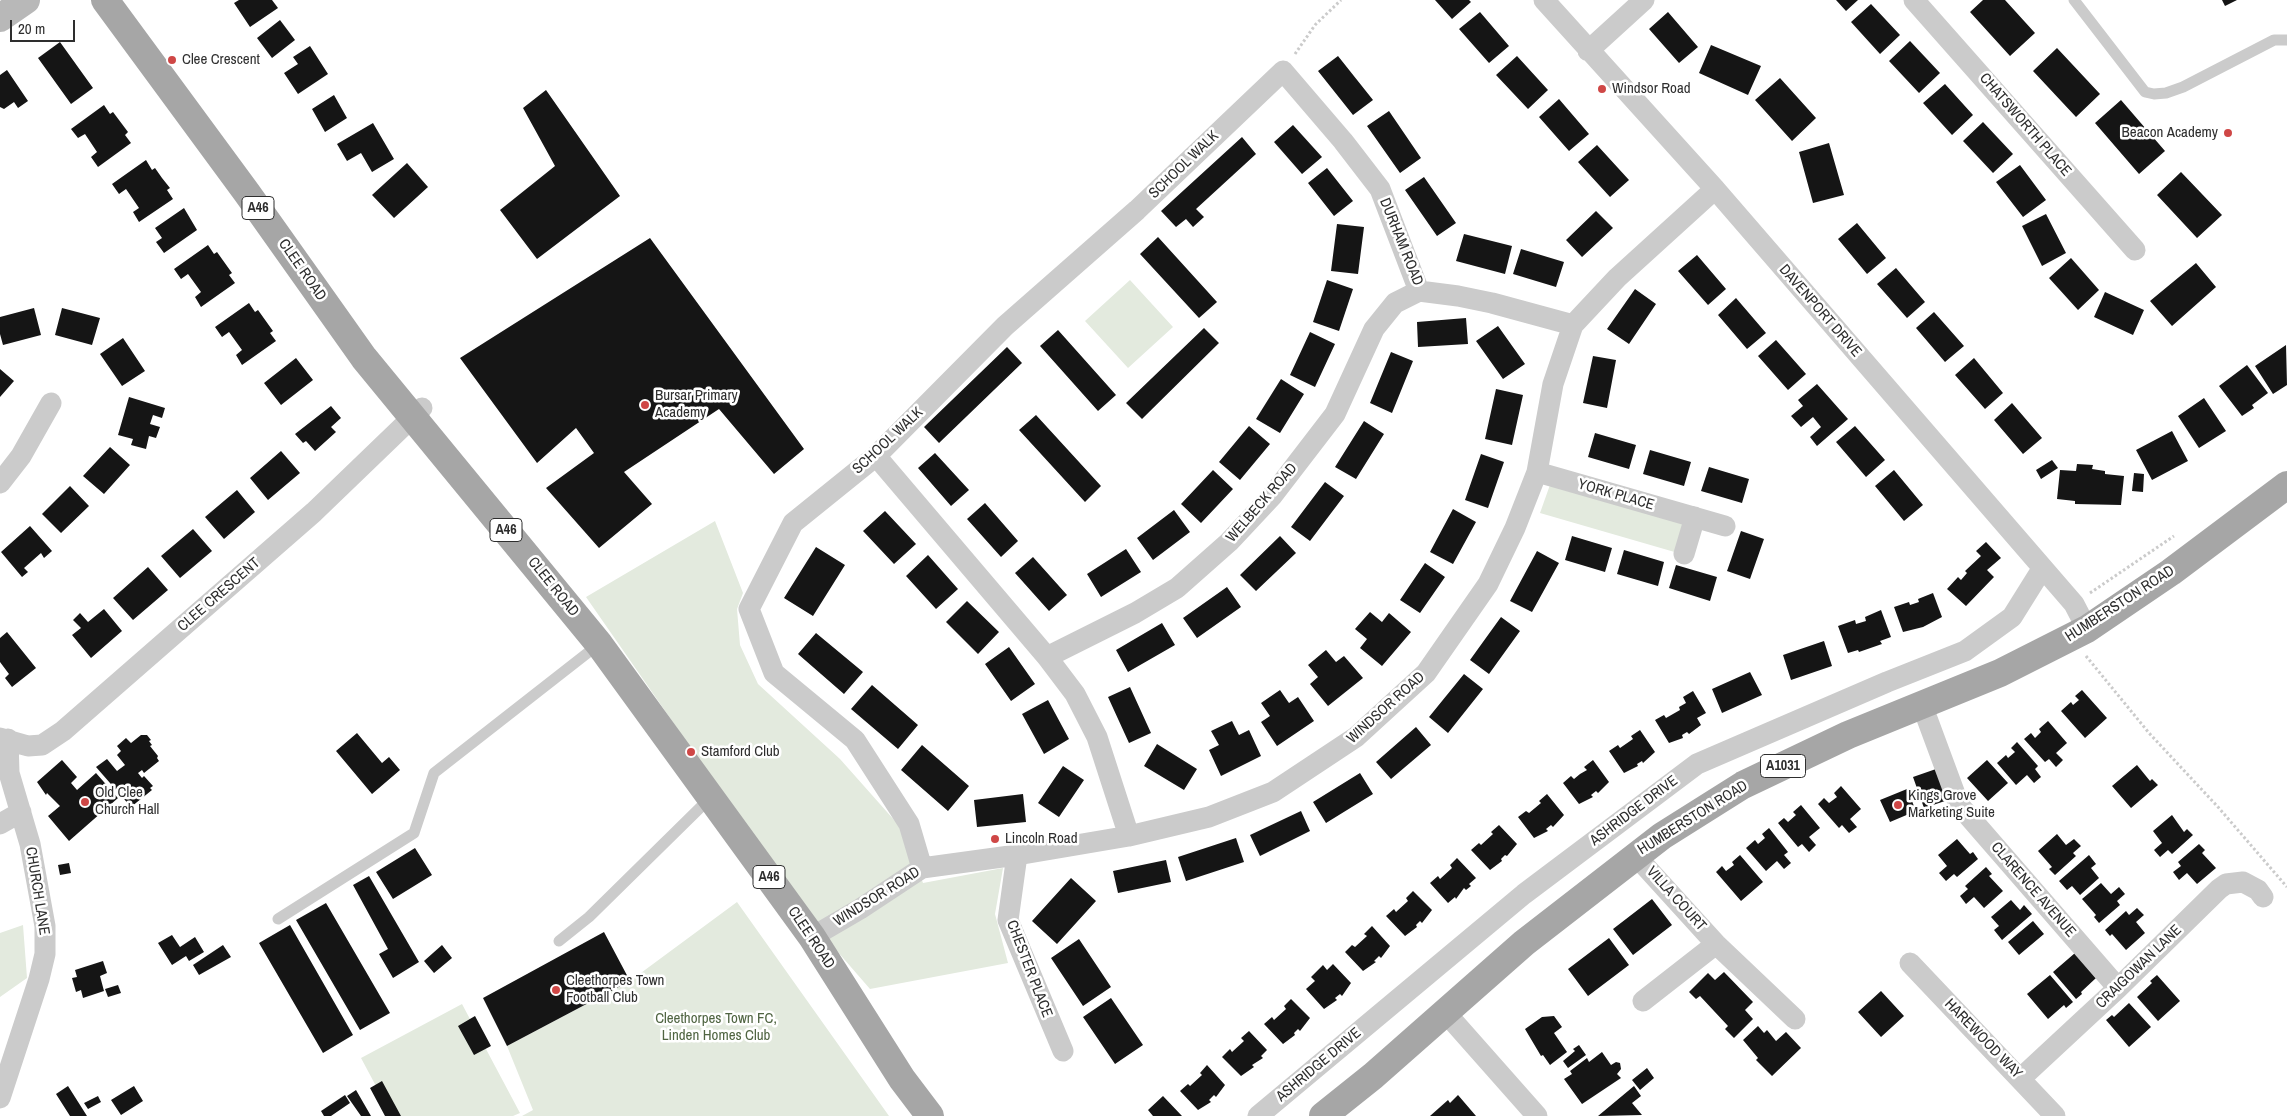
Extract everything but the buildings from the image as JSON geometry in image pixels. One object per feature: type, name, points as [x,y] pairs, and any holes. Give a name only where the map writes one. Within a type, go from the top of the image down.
[{"type":"main road","name":"CLEE ROAD","points":[[105,0],[248,193],[364,358],[418,412],[599,644],[812,937],[902,1079],[930,1116]]},
{"type":"main road","name":"HUMBERSTON ROAD","points":[[1323,1116],[1524,944],[1635,855],[1743,785],[1848,735],[2000,674],[2079,634],[2171,572],[2287,485]]},
{"type":"street","points":[[0,18],[26,0]]},
{"type":"street","name":"DAVENPORT DRIVE","points":[[1544,0],[1714,189],[2074,604],[2079,634]]},
{"type":"street","points":[[1588,51],[1644,0]]},
{"type":"street","name":"CHATSWORTH PLACE","points":[[1914,0],[2135,250]]},
{"type":"street","name":"DURHAM ROAD","points":[[1282,71],[1343,141],[1380,189],[1419,291],[1483,302],[1573,325]]},
{"type":"street","name":"SCHOOL WALK","points":[[922,868],[908,824],[855,740],[774,673],[749,608],[793,523],[876,456],[1005,326],[1137,210],[1282,71]]},
{"type":"street","name":"WINDSOR ROAD","points":[[812,937],[860,909],[922,868],[1017,855],[1129,836],[1209,817],[1273,792],[1356,737],[1426,673],[1488,584],[1515,528],[1537,472],[1552,384],[1573,325],[1617,278],[1714,189]]},
{"type":"street","name":"WELBECK ROAD","points":[[1047,657],[1135,613],[1177,588],[1229,542],[1272,496],[1335,414],[1374,329],[1395,303],[1419,291]]},
{"type":"street","points":[[0,483],[21,456],[51,404]]},
{"type":"street","name":"CLEE CRESCENT","points":[[4,739],[28,746],[42,745],[63,731],[314,512],[418,412]]},
{"type":"street","points":[[876,456],[1047,657],[1075,694],[1097,737],[1129,836]]},
{"type":"street","name":"YORK PLACE","points":[[1537,472],[1725,526]]},
{"type":"street","points":[[1684,554],[1695,518]]},
{"type":"street","name":"ASHRIDGE DRIVE","points":[[1258,1116],[1524,894],[1697,764],[1887,682],[1965,651],[2012,617],[2042,569]]},
{"type":"street","name":"CLARENCE AVENUE","points":[[1922,705],[1960,805],[2118,988]]},
{"type":"street","name":"CHURCH LANE","points":[[0,1098],[40,979],[45,954],[45,926],[30,844],[9,773],[4,739]]},
{"type":"street","points":[[0,824],[21,812]]},
{"type":"street","name":"CHESTER PLACE","points":[[1017,855],[1008,920],[1062,1051]]},
{"type":"street","name":"VILLA COURT","points":[[1635,855],[1716,944],[1795,1019]]},
{"type":"street","name":"CRAIGOWAN LANE","points":[[2020,1078],[2118,988],[2226,884],[2243,882],[2258,890],[2263,897]]},
{"type":"street","name":"VILLA COURT","points":[[1644,1001],[1716,944]]},
{"type":"street","name":"HAREWOOD WAY","points":[[1910,963],[2055,1116]]},
{"type":"street","points":[[1444,1012],[1536,1116]]},
{"type":"lane","points":[[2074,0],[2145,92],[2154,94],[2166,93],[2183,87],[2274,40],[2287,40]]},
{"type":"lane","points":[[278,919],[414,833],[434,773],[599,644]]},
{"type":"lane","points":[[559,941],[589,917],[711,797]]},
{"type":"path","points":[[1282,71],[1316,25],[1341,0]]},
{"type":"path","points":[[2079,634],[2109,681],[2149,733],[2218,807],[2287,888]]},
{"type":"green space","points":[[1130,280],[1173,327],[1128,368],[1085,321]]},
{"type":"green space","points":[[1551,482],[1687,521],[1678,553],[1540,513]]},
{"type":"green space","points":[[715,521],[743,593],[737,609],[740,645],[758,684],[840,759],[903,830],[923,883],[1003,868],[995,914],[1008,963],[870,989],[811,921],[586,597]]},
{"type":"green space","name":"Cleethorpes Town FC, Linden Homes Club","points":[[737,902],[889,1116],[522,1116],[533,1110],[507,1046],[630,981]]},
{"type":"green space","points":[[23,925],[27,978],[0,997],[0,933]]},
{"type":"green space","points":[[462,1004],[520,1113],[513,1116],[392,1116],[361,1058]]},
{"type":"place","name":"Clee Crescent","points":[[172,60]]},
{"type":"place","name":"Windsor Road","points":[[1602,89]]},
{"type":"place","name":"Beacon Academy","points":[[2228,133]]},
{"type":"place","name":"Bursar Primary Academy","points":[[645,405]]},
{"type":"place","name":"Stamford Club","points":[[691,752]]},
{"type":"place","name":"Old Clee Church Hall","points":[[85,802]]},
{"type":"place","name":"Kings Grove Marketing Suite","points":[[1898,805]]},
{"type":"place","name":"Lincoln Road","points":[[995,839]]},
{"type":"place","name":"Cleethorpes Town Football Club","points":[[556,990]]}]
